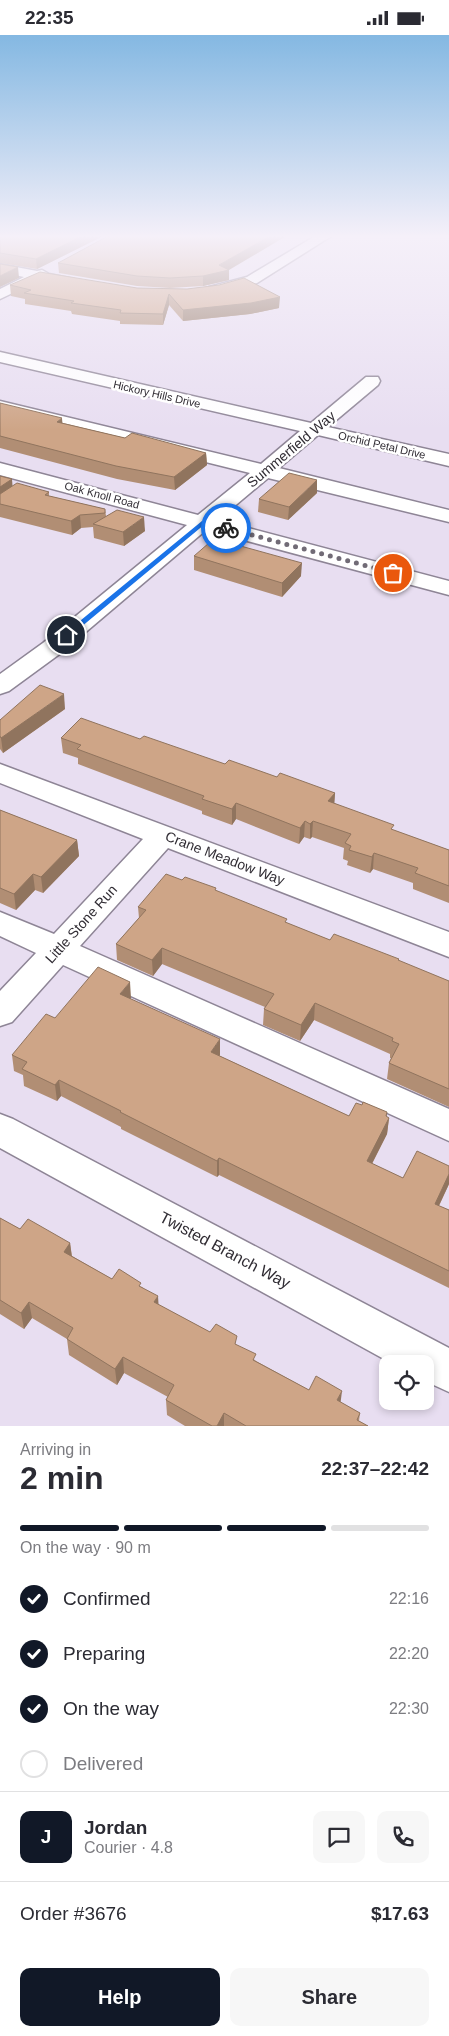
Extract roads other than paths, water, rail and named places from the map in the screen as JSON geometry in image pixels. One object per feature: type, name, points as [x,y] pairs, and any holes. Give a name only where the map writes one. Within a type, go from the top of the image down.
[{"type":"street","name":"Hickory Hills Drive","points":[[0,357],[315,430]]},
{"type":"street","name":"Summerfield Way","points":[[0,686],[52,648],[372,381]]},
{"type":"street","points":[[0,406],[449,516]]},
{"type":"street","name":"Orchid Petal Drive","points":[[315,430],[449,460]]},
{"type":"street","name":"Oak Knoll Road","points":[[0,469],[449,588]]},
{"type":"street","name":"Crane Meadow Way","points":[[0,773],[449,945]]},
{"type":"street","name":"Little Stone Run","points":[[0,1013],[163,835]]},
{"type":"street","points":[[0,923],[449,1126]]},
{"type":"street","name":"Twisted Branch Way","points":[[0,1130],[449,1371]]}]
